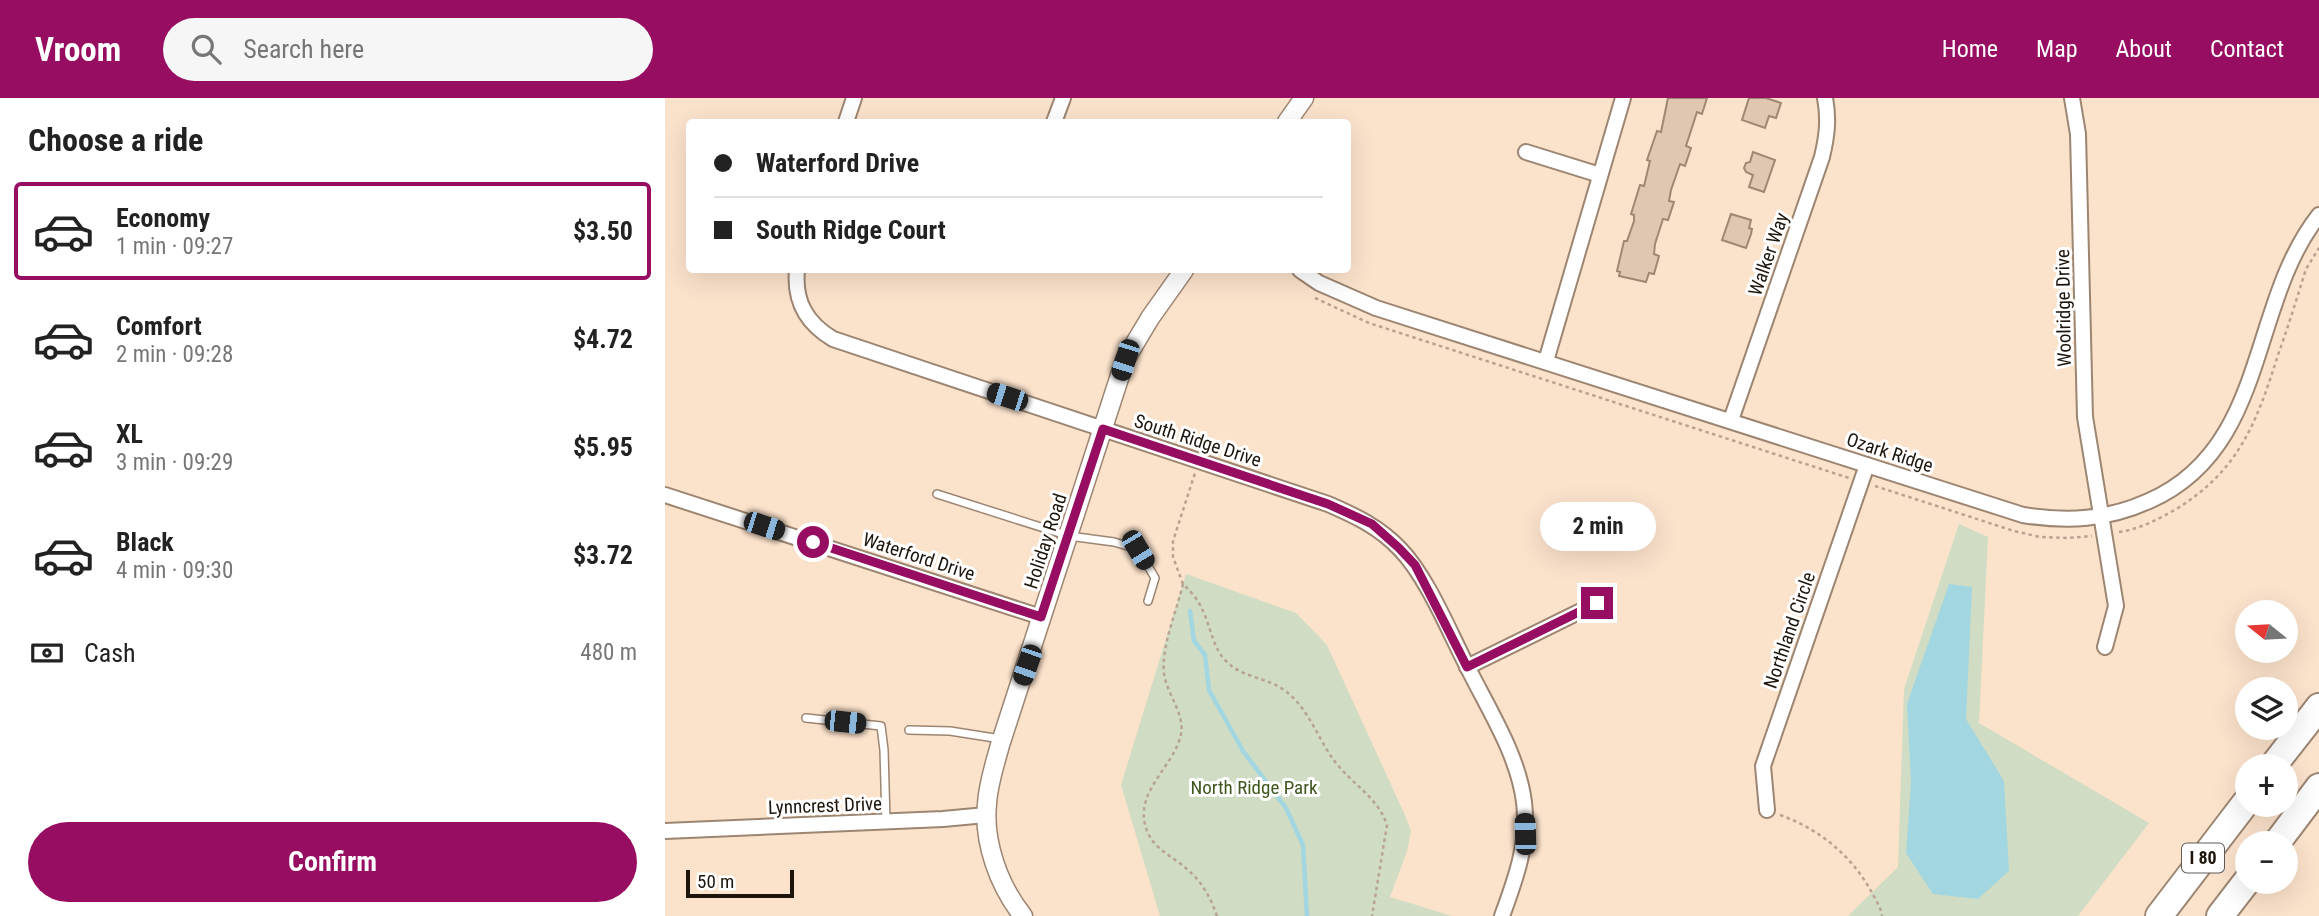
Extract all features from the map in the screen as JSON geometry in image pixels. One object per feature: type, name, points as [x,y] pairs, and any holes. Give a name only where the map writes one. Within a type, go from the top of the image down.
[{"type":"highway","points":[[2282,754],[2319,707]]},
{"type":"highway","points":[[2286,831],[2319,787]]},
{"type":"highway","name":"I 80","points":[[2159,916],[2235,817]]},
{"type":"highway","name":"I 80","points":[[2220,916],[2237,894]]},
{"type":"street","points":[[847,119],[854,98]]},
{"type":"street","points":[[1055,119],[1063,98]]},
{"type":"street","points":[[1289,119],[1304,98]]},
{"type":"street","points":[[1546,361],[1623,98]]},
{"type":"street","name":"Walker Way","points":[[1731,420],[1822,156],[1828,117],[1825,98]]},
{"type":"street","name":"Woolridge Drive","points":[[2072,98],[2078,134],[2085,417],[2116,606],[2105,647]]},
{"type":"street","points":[[1526,152],[1600,175]]},
{"type":"street","name":"Ozark Ridge","points":[[1304,273],[1319,283],[1376,309],[2023,515],[2049,519],[2101,517],[2132,509],[2156,498],[2188,476],[2216,448],[2242,403],[2291,258],[2319,215]]},
{"type":"street","name":"South Ridge Drive","points":[[797,273],[796,290],[803,312],[813,325],[833,339],[1328,504],[1372,524],[1399,548],[1415,565],[1516,770],[1524,803],[1525,834],[1522,856],[1502,916]]},
{"type":"street","name":"Holiday Road","points":[[1023,916],[1004,886],[997,868],[986,815],[990,783],[1125,360],[1177,273]]},
{"type":"street","name":"Northland Circle","points":[[1767,810],[1763,766],[1867,465]]},
{"type":"street","name":"Waterford Drive","points":[[665,495],[1041,617]]},
{"type":"street","points":[[1467,667],[1597,603]]},
{"type":"street","name":"Lynncrest Drive","points":[[665,831],[986,815]]},
{"type":"lane","points":[[937,494],[1069,536],[1114,542],[1138,550],[1155,578],[1148,601]]},
{"type":"lane","points":[[806,718],[881,726],[886,821]]},
{"type":"lane","points":[[909,730],[950,731],[1002,739]]},
{"type":"path","points":[[2244,443],[2259,414],[2307,269],[2319,248]]},
{"type":"path","points":[[1307,292],[1318,300],[1369,323],[2014,531],[2040,537],[2068,538]]},
{"type":"path","points":[[1200,460],[1173,541],[1173,557],[1183,584],[1203,609],[1218,650],[1226,662],[1245,675],[1285,691],[1309,718],[1333,759],[1382,810],[1387,825],[1372,916]]},
{"type":"path","points":[[1183,584],[1164,654],[1163,670],[1181,719],[1182,731],[1177,747],[1148,792],[1144,813],[1146,829],[1152,842],[1197,878],[1206,890],[1217,916]]},
{"type":"path","points":[[1767,810],[1803,823],[1838,849],[1864,877],[1882,916]]},
{"type":"green space","points":[[1959,524],[1988,537],[1979,723],[2149,823],[2078,916],[1848,916],[1898,867],[1904,689]]},
{"type":"green space","name":"North Ridge Park","points":[[1186,574],[1296,613],[1327,645],[1411,831],[1407,851],[1390,897],[1452,916],[1160,916],[1121,785]]},
{"type":"water","points":[[1949,584],[1972,587],[1966,719],[2004,781],[2009,871],[1978,899],[1933,894],[1906,853],[1911,782],[1907,704]]},
{"type":"building","points":[[1668,98],[1707,98],[1702,114],[1697,112],[1686,146],[1691,148],[1685,166],[1680,164],[1671,190],[1669,201],[1674,202],[1668,220],[1663,219],[1655,244],[1654,254],[1659,256],[1654,274],[1649,273],[1646,282],[1619,276],[1620,272],[1617,271],[1624,241],[1627,241],[1634,221],[1634,215],[1631,214],[1640,185],[1644,186],[1650,161],[1647,160],[1657,131],[1661,132]]},
{"type":"building","points":[[1749,98],[1766,98],[1781,103],[1776,118],[1769,116],[1765,128],[1742,120]]},
{"type":"building","points":[[1753,152],[1775,160],[1764,192],[1749,187],[1753,175],[1744,168],[1746,163],[1750,162]]},
{"type":"building","points":[[1731,214],[1751,220],[1749,228],[1752,229],[1746,248],[1722,240]]},
{"type":"waterway","points":[[1190,611],[1194,641],[1205,655],[1209,690],[1243,751],[1286,808],[1303,845],[1307,916]]},
{"type":"route","points":[[813,542],[1041,617],[1103,429],[1328,504],[1372,524],[1415,565],[1467,667],[1597,603]]}]
